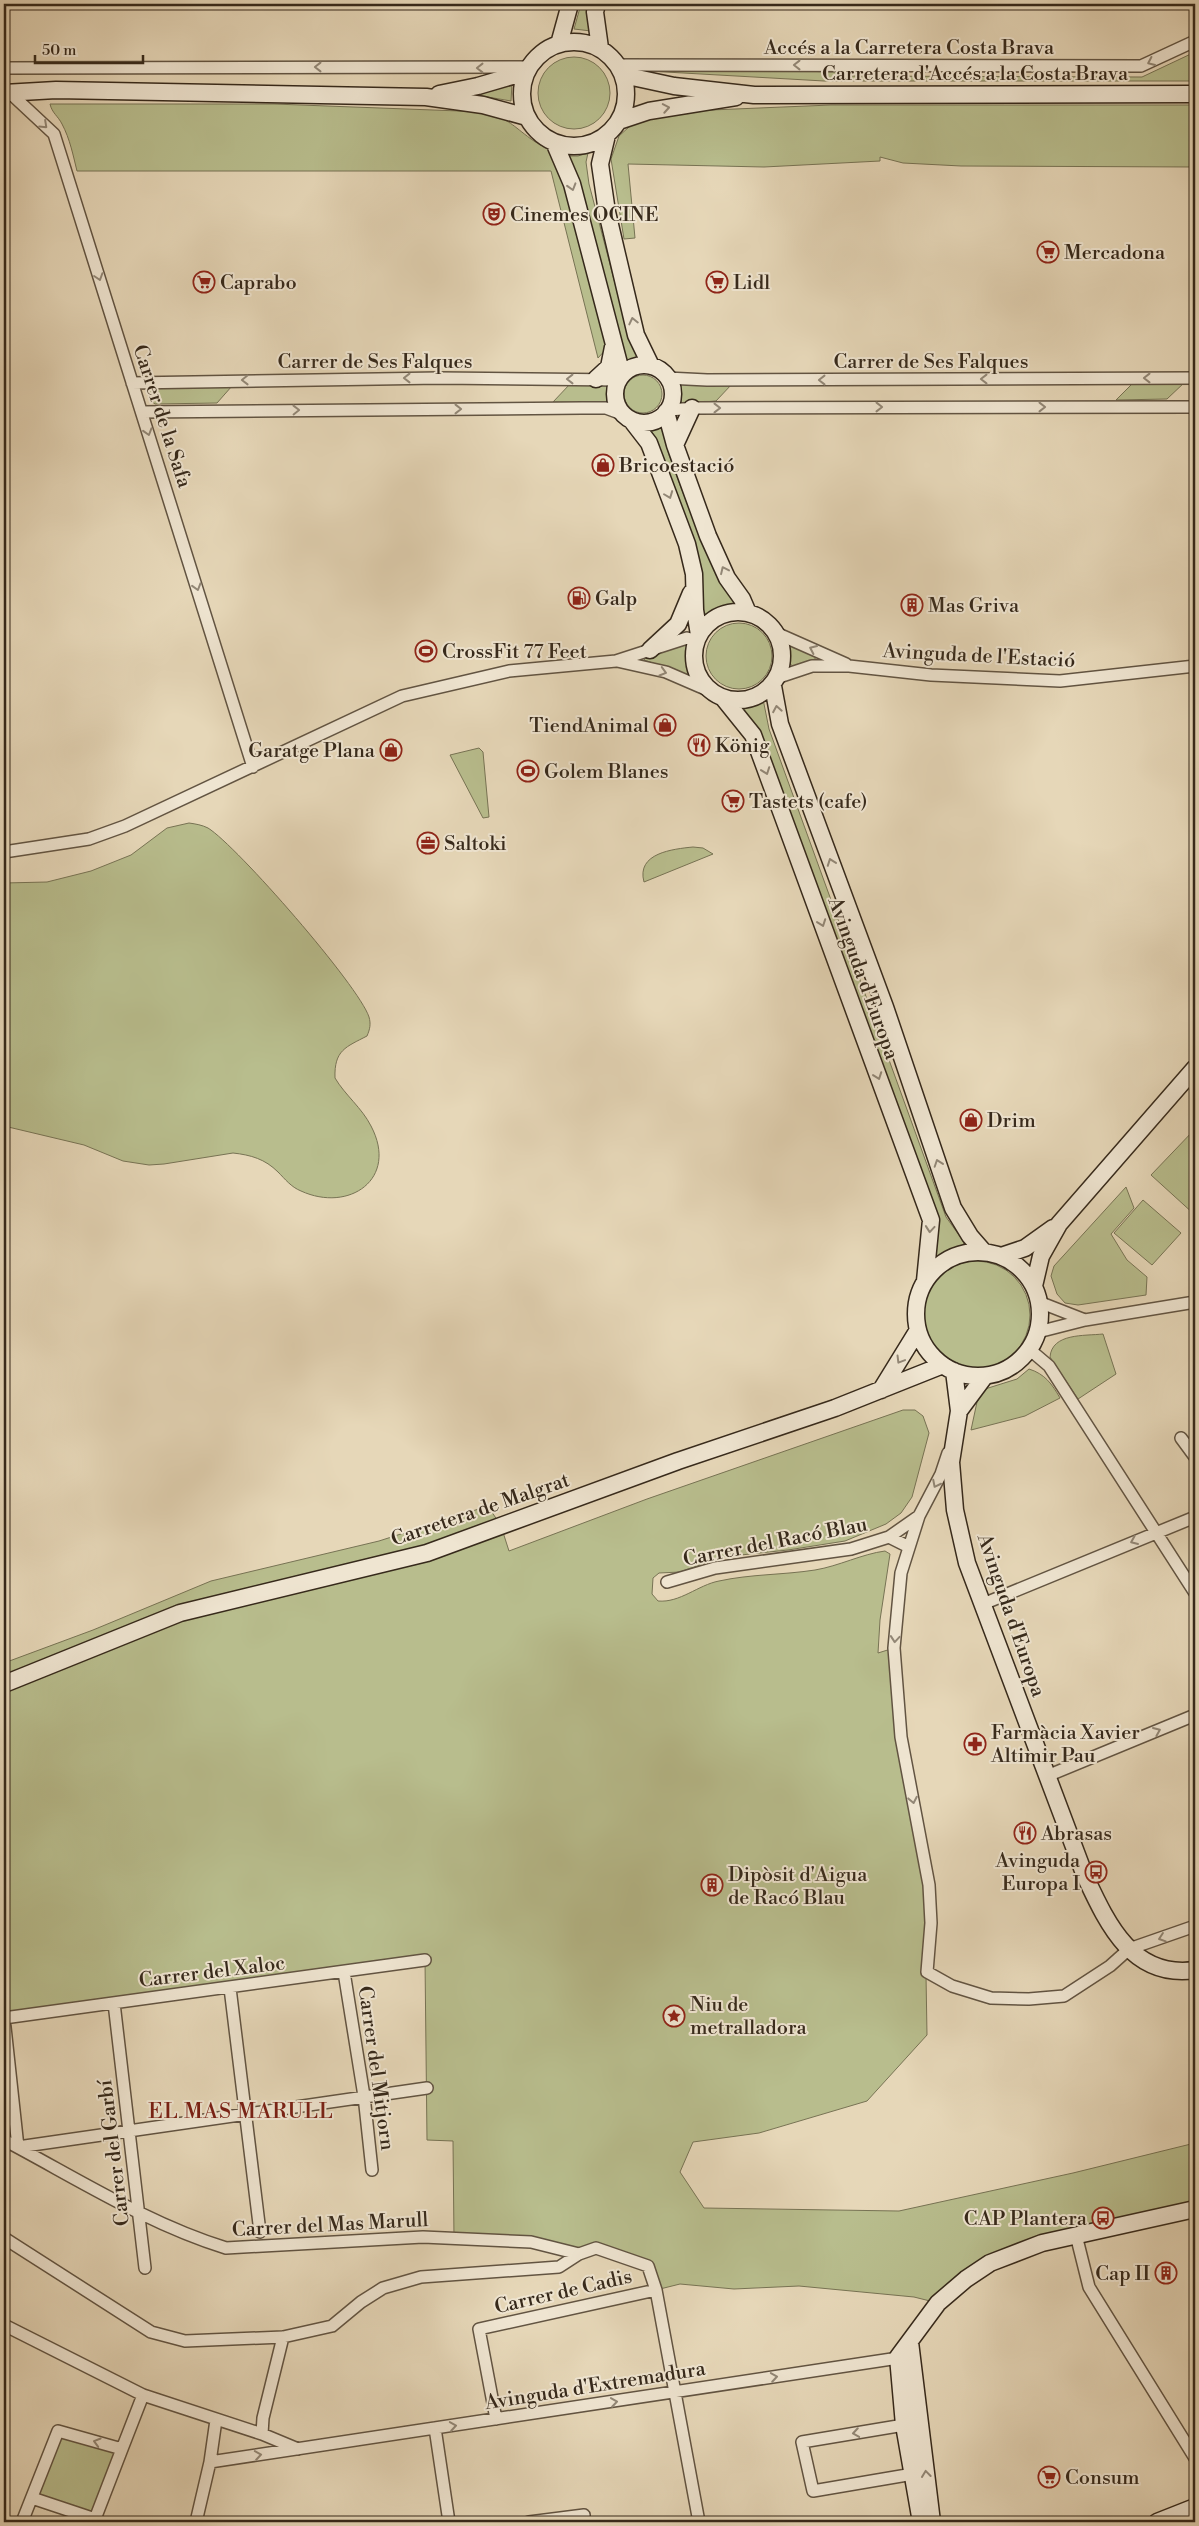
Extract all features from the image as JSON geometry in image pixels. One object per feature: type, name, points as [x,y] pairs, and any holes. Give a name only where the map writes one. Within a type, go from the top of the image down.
[{"type":"street","points":[[559,44],[570,4]]},
{"type":"street","points":[[597,4],[595,12],[600,48]]},
{"type":"street","name":"Accés a la Carretera Costa Brava","points":[[620,70],[1141,66],[1195,41]]},
{"type":"street","points":[[580,42],[600,48],[620,70],[626,98],[619,121],[607,135],[582,146],[554,142],[536,130],[527,117],[522,92],[528,70],[544,51],[559,44],[580,42]]},
{"type":"street","points":[[4,68],[528,70]]},
{"type":"street","points":[[426,97],[478,86],[528,70]]},
{"type":"street","name":"Carretera d'Accés a la Costa Brava","points":[[620,70],[674,86],[754,95],[1195,94]]},
{"type":"street","points":[[6,92],[56,90],[426,97],[483,105],[527,117]]},
{"type":"street","name":"Carrer de la Safa","points":[[6,92],[54,134],[253,767]]},
{"type":"street","name":"Carretera d'Accés a la Costa Brava","points":[[619,121],[649,111],[754,95]]},
{"type":"street","points":[[142,412],[606,408],[644,424],[657,420],[667,411],[672,399],[672,388],[667,378],[651,366],[636,335],[606,204],[600,164],[607,135]]},
{"type":"street","points":[[554,142],[572,184],[613,342],[620,378],[615,392],[616,403],[649,442],[687,544],[694,582],[698,637],[693,658],[698,676],[710,691]]},
{"type":"street","points":[[596,379],[609,367],[613,342]]},
{"type":"street","points":[[620,378],[633,368],[651,366]]},
{"type":"street","name":"Carrer de Ses Falques","points":[[132,382],[620,378]]},
{"type":"street","name":"Carrer de Ses Falques","points":[[667,378],[707,380],[1195,378]]},
{"type":"street","points":[[667,411],[692,408],[1195,407]]},
{"type":"street","points":[[675,445],[692,408]]},
{"type":"street","points":[[667,411],[675,445],[708,536],[727,578],[742,600],[748,613]]},
{"type":"street","points":[[650,650],[678,624],[694,582]]},
{"type":"street","points":[[4,852],[89,839],[125,826],[402,696],[508,671],[616,661],[687,638],[698,637],[712,620],[729,613],[748,613],[764,620],[776,633],[782,647],[783,662],[776,681],[761,694],[738,699],[724,699],[666,672],[616,661]]},
{"type":"street","name":"Avinguda de l'Estació","points":[[776,633],[850,666]]},
{"type":"street","name":"Avinguda de l'Estació","points":[[776,681],[812,666],[850,666],[930,675],[1060,681],[1195,666]]},
{"type":"street","name":"Avinguda d'Europa","points":[[776,681],[780,724],[885,1007],[954,1208],[970,1236],[984,1252]]},
{"type":"street","name":"Avinguda d'Europa","points":[[724,699],[753,735],[931,1220],[925,1282]]},
{"type":"street","points":[[1085,1320],[1037,1294],[1020,1268],[1001,1256],[984,1252],[966,1253],[950,1258],[936,1268],[925,1282],[916,1305],[918,1330],[930,1353],[948,1368],[969,1375],[985,1376],[1010,1367],[1030,1349],[1038,1332],[1037,1294],[1040,1256],[1059,1224],[1195,1068]]},
{"type":"street","points":[[1001,1256],[1025,1248],[1059,1224]]},
{"type":"street","points":[[1038,1332],[1085,1320],[1195,1302]]},
{"type":"street","points":[[881,1390],[918,1330]]},
{"type":"street","points":[[1030,1349],[1049,1366],[1157,1531],[1195,1594]]},
{"type":"street","name":"Avinguda d'Europa","points":[[948,1368],[959,1411],[951,1462],[955,1510],[967,1563],[1047,1776],[1097,1900],[1108,1923],[1128,1949],[1142,1960],[1168,1970],[1195,1970]]},
{"type":"street","name":"Carretera de Malgrat","points":[[4,1684],[180,1613],[427,1553],[881,1390],[948,1368]]},
{"type":"street","name":"Avinguda d'Europa","points":[[959,1411],[985,1376]]},
{"type":"street","points":[[954,1438],[941,1474],[919,1516],[901,1573],[894,1648],[901,1737],[929,1885],[931,1923],[927,1972],[952,1986],[991,1998],[1029,1999],[1064,1996],[1110,1966],[1128,1949],[1195,1926]]},
{"type":"street","points":[[1181,1438],[1195,1457]]},
{"type":"street","name":"Carrer del Racó Blau","points":[[667,1582],[715,1568],[851,1549],[889,1536],[919,1516]]},
{"type":"street","points":[[982,1604],[1195,1517]]},
{"type":"street","name":"Carrer del Racó Blau","points":[[889,1536],[909,1547]]},
{"type":"street","points":[[1047,1776],[1195,1715]]},
{"type":"street","name":"Carrer del Xaloc","points":[[4,2018],[425,1960]]},
{"type":"street","name":"Carrer del Mitjorn","points":[[344,1972],[364,2096],[372,2170]]},
{"type":"street","points":[[230,1988],[260,2232]]},
{"type":"street","name":"Carrer del Garbí","points":[[114,2003],[140,2212],[145,2268]]},
{"type":"street","points":[[4,2018],[18,2147],[427,2088]]},
{"type":"street","name":"Carrer del Mas Marull","points":[[4,2140],[140,2212],[204,2242],[226,2248],[423,2237],[531,2242],[579,2254],[596,2248],[648,2266],[656,2290]]},
{"type":"street","points":[[921,2522],[904,2425],[909,2347],[938,2304],[966,2279],[990,2263],[1042,2244],[1076,2235],[1195,2209]]},
{"type":"street","points":[[1076,2235],[1089,2287],[1195,2458]]},
{"type":"street","points":[[4,2238],[151,2332],[185,2341],[283,2337],[332,2326],[361,2302],[383,2288],[421,2277],[558,2267],[579,2254]]},
{"type":"street","points":[[656,2290],[699,2522]]},
{"type":"street","name":"Carrer de Cadis","points":[[496,2419],[479,2329],[656,2290]]},
{"type":"street","points":[[4,2325],[143,2395],[262,2434],[298,2449]]},
{"type":"street","points":[[262,2434],[263,2418],[283,2337]]},
{"type":"street","points":[[909,2347],[932,2522]]},
{"type":"street","name":"Avinguda d'Extremadura","points":[[210,2462],[674,2392],[909,2347]]},
{"type":"street","points":[[32,2498],[96,2520],[143,2395]]},
{"type":"street","points":[[196,2522],[210,2462],[216,2420]]},
{"type":"street","points":[[904,2425],[802,2442],[814,2491],[913,2474]]},
{"type":"street","points":[[435,2428],[449,2522]]},
{"type":"street","points":[[22,2522],[58,2431],[122,2449]]},
{"type":"street","points":[[1157,2522],[1195,2507]]},
{"type":"street","points":[[529,2522],[584,2515],[584,2522]]},
{"type":"green space","points":[[581,4],[590,4],[591,31],[574,29]]},
{"type":"green space","points":[[1195,52],[1195,81],[824,81],[648,71],[640,67],[836,72],[837,76],[1142,77]]},
{"type":"green space","points":[[574,57],[594,63],[604,73],[610,93],[604,113],[594,123],[574,129],[554,123],[544,113],[538,93],[544,73],[554,63]]},
{"type":"green space","points":[[512,83],[511,101],[482,96],[481,92]]},
{"type":"green space","points":[[50,104],[274,104],[486,112],[500,118],[550,151],[559,161],[608,347],[598,358],[551,171],[77,171],[67,135]]},
{"type":"green space","points":[[831,105],[1195,105],[1195,167],[961,166],[903,163],[880,157],[880,161],[764,167],[628,164],[635,238],[624,239],[611,159],[619,136],[640,117],[687,111]]},
{"type":"green space","points":[[588,153],[586,162],[589,184],[629,337],[639,359],[625,364],[564,156],[578,156]]},
{"type":"green space","points":[[643,375],[656,381],[662,394],[656,407],[643,413],[630,407],[624,394],[630,381]]},
{"type":"green space","points":[[679,381],[732,384],[716,401],[680,404]]},
{"type":"green space","points":[[1185,382],[1167,399],[1116,400],[1133,383]]},
{"type":"green space","points":[[570,384],[613,384],[615,403],[553,402]]},
{"type":"green space","points":[[155,386],[232,386],[217,403],[155,404],[148,396],[150,389]]},
{"type":"green space","points":[[663,422],[669,454],[698,530],[710,559],[735,601],[732,609],[718,612],[704,623],[700,595],[644,427]]},
{"type":"green space","points":[[739,623],[751,626],[762,633],[769,644],[772,656],[769,668],[762,679],[751,686],[739,689],[727,686],[716,679],[709,668],[706,656],[709,644],[716,633],[727,626]]},
{"type":"green space","points":[[687,642],[692,647],[693,674],[689,675],[644,660],[646,657]]},
{"type":"green space","points":[[788,643],[816,656],[815,659],[793,666],[790,664]]},
{"type":"green space","points":[[763,699],[769,729],[946,1217],[964,1242],[963,1246],[936,1257],[933,1254],[934,1240],[739,707],[740,704]]},
{"type":"green space","points":[[479,748],[483,752],[489,817],[483,818],[450,755]]},
{"type":"green space","points":[[189,823],[208,828],[244,861],[321,948],[344,977],[369,1017],[370,1027],[367,1036],[347,1047],[339,1055],[335,1069],[335,1078],[367,1119],[378,1145],[379,1162],[374,1176],[364,1187],[352,1194],[336,1198],[319,1197],[301,1191],[291,1185],[268,1164],[246,1155],[233,1153],[149,1165],[123,1161],[84,1145],[4,1126],[4,883],[47,882],[91,871],[131,855],[167,828]]},
{"type":"green space","points":[[693,847],[703,848],[713,854],[644,882],[643,872],[645,865],[658,854]]},
{"type":"green space","points":[[1195,1129],[1195,1215],[1151,1175]]},
{"type":"green space","points":[[1126,1187],[1134,1208],[1111,1234],[1127,1260],[1147,1277],[1146,1295],[1078,1305],[1065,1303],[1057,1294],[1051,1276],[1054,1266]]},
{"type":"green space","points":[[1143,1200],[1181,1233],[1152,1265],[1114,1233]]},
{"type":"green space","points":[[976,1261],[997,1265],[1014,1277],[1026,1294],[1030,1315],[1026,1336],[1014,1353],[997,1365],[976,1369],[955,1365],[938,1353],[926,1336],[922,1315],[926,1294],[938,1277],[955,1265]]},
{"type":"green space","points":[[1103,1334],[1116,1374],[1078,1399],[1050,1357],[1052,1349],[1056,1344],[1070,1337]]},
{"type":"green space","points":[[1029,1369],[1048,1380],[1060,1398],[1025,1416],[971,1430],[977,1402],[985,1389],[1017,1379]]},
{"type":"green space","points":[[903,1410],[915,1410],[923,1416],[929,1433],[912,1497],[901,1513],[886,1524],[845,1541],[788,1550],[722,1557],[680,1572],[659,1573],[653,1578],[652,1594],[658,1601],[666,1601],[681,1597],[719,1581],[815,1570],[885,1551],[890,1554],[880,1620],[878,1653],[894,1648],[901,1737],[924,1856],[927,2035],[867,2101],[759,2133],[693,2142],[680,2172],[704,2208],[899,2211],[1073,2173],[1195,2143],[1195,2208],[990,2263],[938,2303],[914,2297],[799,2286],[734,2289],[680,2284],[656,2290],[648,2266],[596,2248],[579,2254],[531,2242],[454,2239],[453,2141],[427,2140],[425,1960],[4,2018],[4,1663],[93,1630],[211,1581],[379,1541],[488,1506],[501,1526],[509,1551],[647,1499]]},
{"type":"green space","points":[[58,2431],[122,2449],[95,2519],[32,2498]]},
{"type":"place","name":"Cinemes OCINE","points":[[494,214]]},
{"type":"place","name":"Mercadona","points":[[1048,252]]},
{"type":"place","name":"Caprabo","points":[[204,282]]},
{"type":"place","name":"Lidl","points":[[717,282]]},
{"type":"place","name":"Bricoestació","points":[[603,465]]},
{"type":"place","name":"Galp","points":[[579,598]]},
{"type":"place","name":"Mas Griva","points":[[912,605]]},
{"type":"place","name":"CrossFit 77 Feet","points":[[426,651]]},
{"type":"place","name":"TiendAnimal","points":[[665,725]]},
{"type":"place","name":"König","points":[[699,745]]},
{"type":"place","name":"Garatge Plana","points":[[391,750]]},
{"type":"place","name":"Golem Blanes","points":[[528,771]]},
{"type":"place","name":"Tastets (cafe)","points":[[733,801]]},
{"type":"place","name":"Saltoki","points":[[428,843]]},
{"type":"place","name":"Drim","points":[[971,1120]]},
{"type":"place","name":"Farmàcia Xavier Altimir Pau","points":[[975,1744]]},
{"type":"place","name":"Abrasas","points":[[1025,1833]]},
{"type":"place","name":"Avinguda Europa I","points":[[1096,1872]]},
{"type":"place","name":"Dipòsit d'Aigua de Racó Blau","points":[[712,1885]]},
{"type":"place","name":"Niu de metralladora","points":[[674,2016]]},
{"type":"place","name":"CAP Plantera","points":[[1103,2218]]},
{"type":"place","name":"Cap II","points":[[1166,2273]]},
{"type":"place","name":"Consum","points":[[1049,2477]]},
{"type":"district","name":"EL MAS MARULL","points":[[241,2111]]}]
